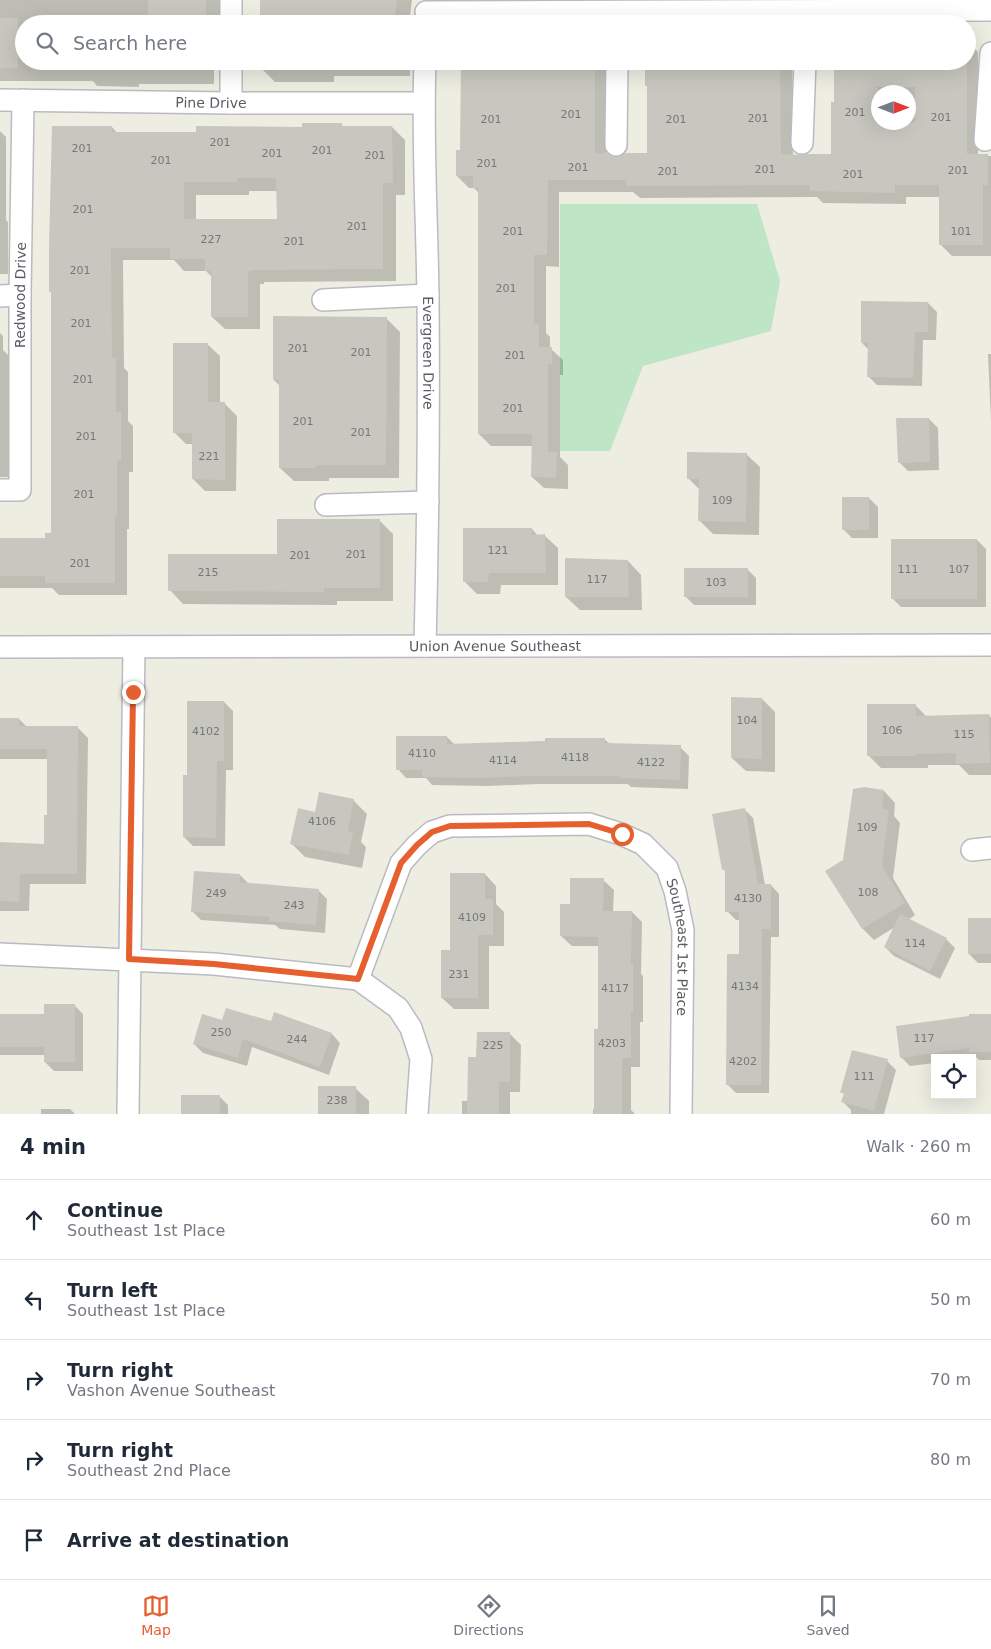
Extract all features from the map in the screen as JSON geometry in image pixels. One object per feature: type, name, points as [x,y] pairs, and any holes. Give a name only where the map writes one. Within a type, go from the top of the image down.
[{"type":"street","points":[[231,0],[231,15]]},
{"type":"street","points":[[638,15],[737,5],[794,15]]},
{"type":"street","points":[[825,15],[918,5],[991,10]]},
{"type":"street","points":[[427,12],[542,15]]},
{"type":"street","points":[[985,140],[991,53]]},
{"type":"street","points":[[230,103],[231,70]]},
{"type":"street","name":"Evergreen Drive","points":[[425,70],[423,103],[428,295],[428,502],[425,646]]},
{"type":"street","points":[[616,145],[617,70]]},
{"type":"street","points":[[802,143],[805,70]]},
{"type":"street","name":"Pine Drive","points":[[0,100],[423,103]]},
{"type":"street","name":"Redwood Drive","points":[[10,490],[10,295],[23,100]]},
{"type":"street","points":[[323,300],[428,295]]},
{"type":"street","points":[[326,505],[428,502]]},
{"type":"street","name":"Union Avenue Southeast","points":[[0,647],[991,645]]},
{"type":"street","points":[[128,1114],[134,647]]},
{"type":"street","name":"Southeast 1st Place","points":[[358,979],[401,863],[432,832],[450,826],[589,824],[622,834],[643,844],[667,868],[675,891],[683,930],[681,1114]]},
{"type":"street","points":[[0,954],[214,964],[358,979],[398,1008],[411,1028],[421,1059],[417,1114]]},
{"type":"green space","points":[[560,204],[757,204],[780,281],[771,331],[643,366],[610,451],[560,451]]},
{"type":"building","points":[[148,0],[206,0],[206,15],[148,15]]},
{"type":"building","points":[[260,0],[397,0],[395,15],[260,15]]},
{"type":"building","points":[[0,18],[15,18],[15,68],[0,68]]},
{"type":"building","points":[[461,70],[595,70],[595,153],[607,153],[610,156],[616,157],[625,153],[647,153],[647,86],[645,86],[645,70],[780,70],[781,154],[802,155],[831,154],[831,102],[834,102],[834,70],[967,70],[967,154],[988,154],[988,185],[983,185],[983,245],[939,245],[939,185],[895,185],[895,193],[810,191],[810,185],[626,186],[626,180],[548,180],[547,255],[534,255],[534,324],[539,324],[539,347],[552,347],[552,364],[548,364],[548,452],[557,452],[556,478],[531,477],[532,434],[478,434],[478,188],[473,188],[473,176],[456,176],[456,150],[460,150]]},
{"type":"building","points":[[302,123],[342,123],[342,126],[392,126],[393,183],[383,183],[383,269],[248,271],[248,317],[211,317],[211,271],[205,271],[205,259],[170,259],[170,248],[111,248],[112,358],[116,358],[116,412],[121,412],[121,460],[117,460],[117,517],[115,517],[115,583],[45,583],[45,576],[0,576],[0,538],[45,538],[45,533],[51,533],[51,292],[49,292],[49,247],[52,126],[112,126],[112,132],[196,132],[196,126],[302,127]],"holes":[[[237,178],[276,178],[277,219],[184,219],[184,182],[237,182]]]},
{"type":"building","points":[[861,301],[928,302],[928,332],[915,332],[913,378],[867,377],[868,343],[861,343]]},
{"type":"building","points":[[273,316],[387,317],[386,465],[316,465],[316,468],[279,468],[279,380],[273,380]]},
{"type":"building","points":[[173,343],[208,343],[208,402],[225,402],[225,480],[192,479],[192,433],[173,433]]},
{"type":"building","points":[[896,418],[929,418],[930,462],[898,463]]},
{"type":"building","points":[[687,452],[747,453],[746,522],[698,521],[699,479],[687,479]]},
{"type":"building","points":[[842,497],[869,497],[869,530],[842,530]]},
{"type":"building","points":[[277,519],[380,519],[380,588],[324,588],[324,592],[168,591],[168,554],[277,554]]},
{"type":"building","points":[[463,528],[532,528],[532,535],[545,534],[546,573],[489,573],[488,582],[463,582]]},
{"type":"building","points":[[891,539],[977,539],[977,599],[891,599]]},
{"type":"building","points":[[565,558],[628,560],[629,597],[565,597]]},
{"type":"building","points":[[684,568],[748,568],[748,597],[684,597]]},
{"type":"building","points":[[731,697],[762,698],[762,759],[731,758]]},
{"type":"building","points":[[187,701],[224,701],[224,761],[217,761],[216,838],[183,837],[183,775],[187,775]]},
{"type":"building","points":[[867,704],[916,704],[916,716],[989,714],[990,763],[956,764],[956,753],[916,754],[916,756],[867,756]]},
{"type":"building","points":[[0,718],[19,718],[19,726],[78,726],[77,874],[20,874],[19,902],[0,901],[0,842],[44,844],[44,815],[47,815],[47,749],[0,749]]},
{"type":"building","points":[[396,736],[447,736],[447,744],[545,741],[545,738],[605,738],[605,743],[681,745],[680,780],[620,778],[620,776],[422,777],[422,770],[396,770]]},
{"type":"building","points":[[864,787],[884,790],[882,808],[889,810],[882,866],[905,903],[862,929],[825,871],[843,860],[853,789]]},
{"type":"building","points":[[319,792],[354,799],[348,831],[353,832],[349,855],[290,844],[298,808],[315,812]]},
{"type":"building","points":[[745,808],[758,884],[771,884],[771,929],[762,929],[761,1085],[726,1085],[727,954],[739,954],[739,912],[725,912],[725,869],[722,870],[712,814]]},
{"type":"building","points":[[194,871],[240,874],[240,882],[319,889],[316,925],[269,921],[270,917],[191,912]]},
{"type":"building","points":[[450,873],[485,873],[485,899],[493,899],[493,935],[478,935],[478,998],[441,998],[441,950],[450,950]]},
{"type":"building","points":[[570,878],[604,878],[603,911],[632,911],[631,964],[633,964],[633,1012],[631,1012],[631,1058],[622,1058],[622,1114],[594,1114],[594,1029],[598,1029],[598,937],[560,936],[560,904],[570,904]]},
{"type":"building","points":[[900,914],[947,938],[930,971],[884,947]]},
{"type":"building","points":[[968,918],[991,918],[991,954],[968,954]]},
{"type":"building","points":[[44,1004],[75,1004],[75,1062],[44,1062],[44,1047],[0,1047],[0,1014],[44,1014]]},
{"type":"building","points":[[226,1008],[271,1021],[274,1012],[332,1033],[320,1067],[243,1039],[238,1058],[193,1044],[202,1014],[222,1020]]},
{"type":"building","points":[[969,1014],[991,1014],[991,1052],[969,1052],[969,1048],[900,1058],[896,1026],[969,1016]]},
{"type":"building","points":[[477,1032],[510,1032],[510,1082],[499,1082],[499,1114],[467,1114],[468,1057],[476,1057]]},
{"type":"building","points":[[852,1050],[888,1059],[874,1111],[841,1102],[844,1093],[840,1093]]},
{"type":"building","points":[[318,1086],[356,1086],[356,1114],[318,1114]]},
{"type":"building","points":[[181,1095],[220,1095],[220,1114],[181,1114]]},
{"type":"route","points":[[133,692],[129,959],[214,964],[358,979],[401,863],[432,832],[450,826],[589,824],[622,834]]}]
